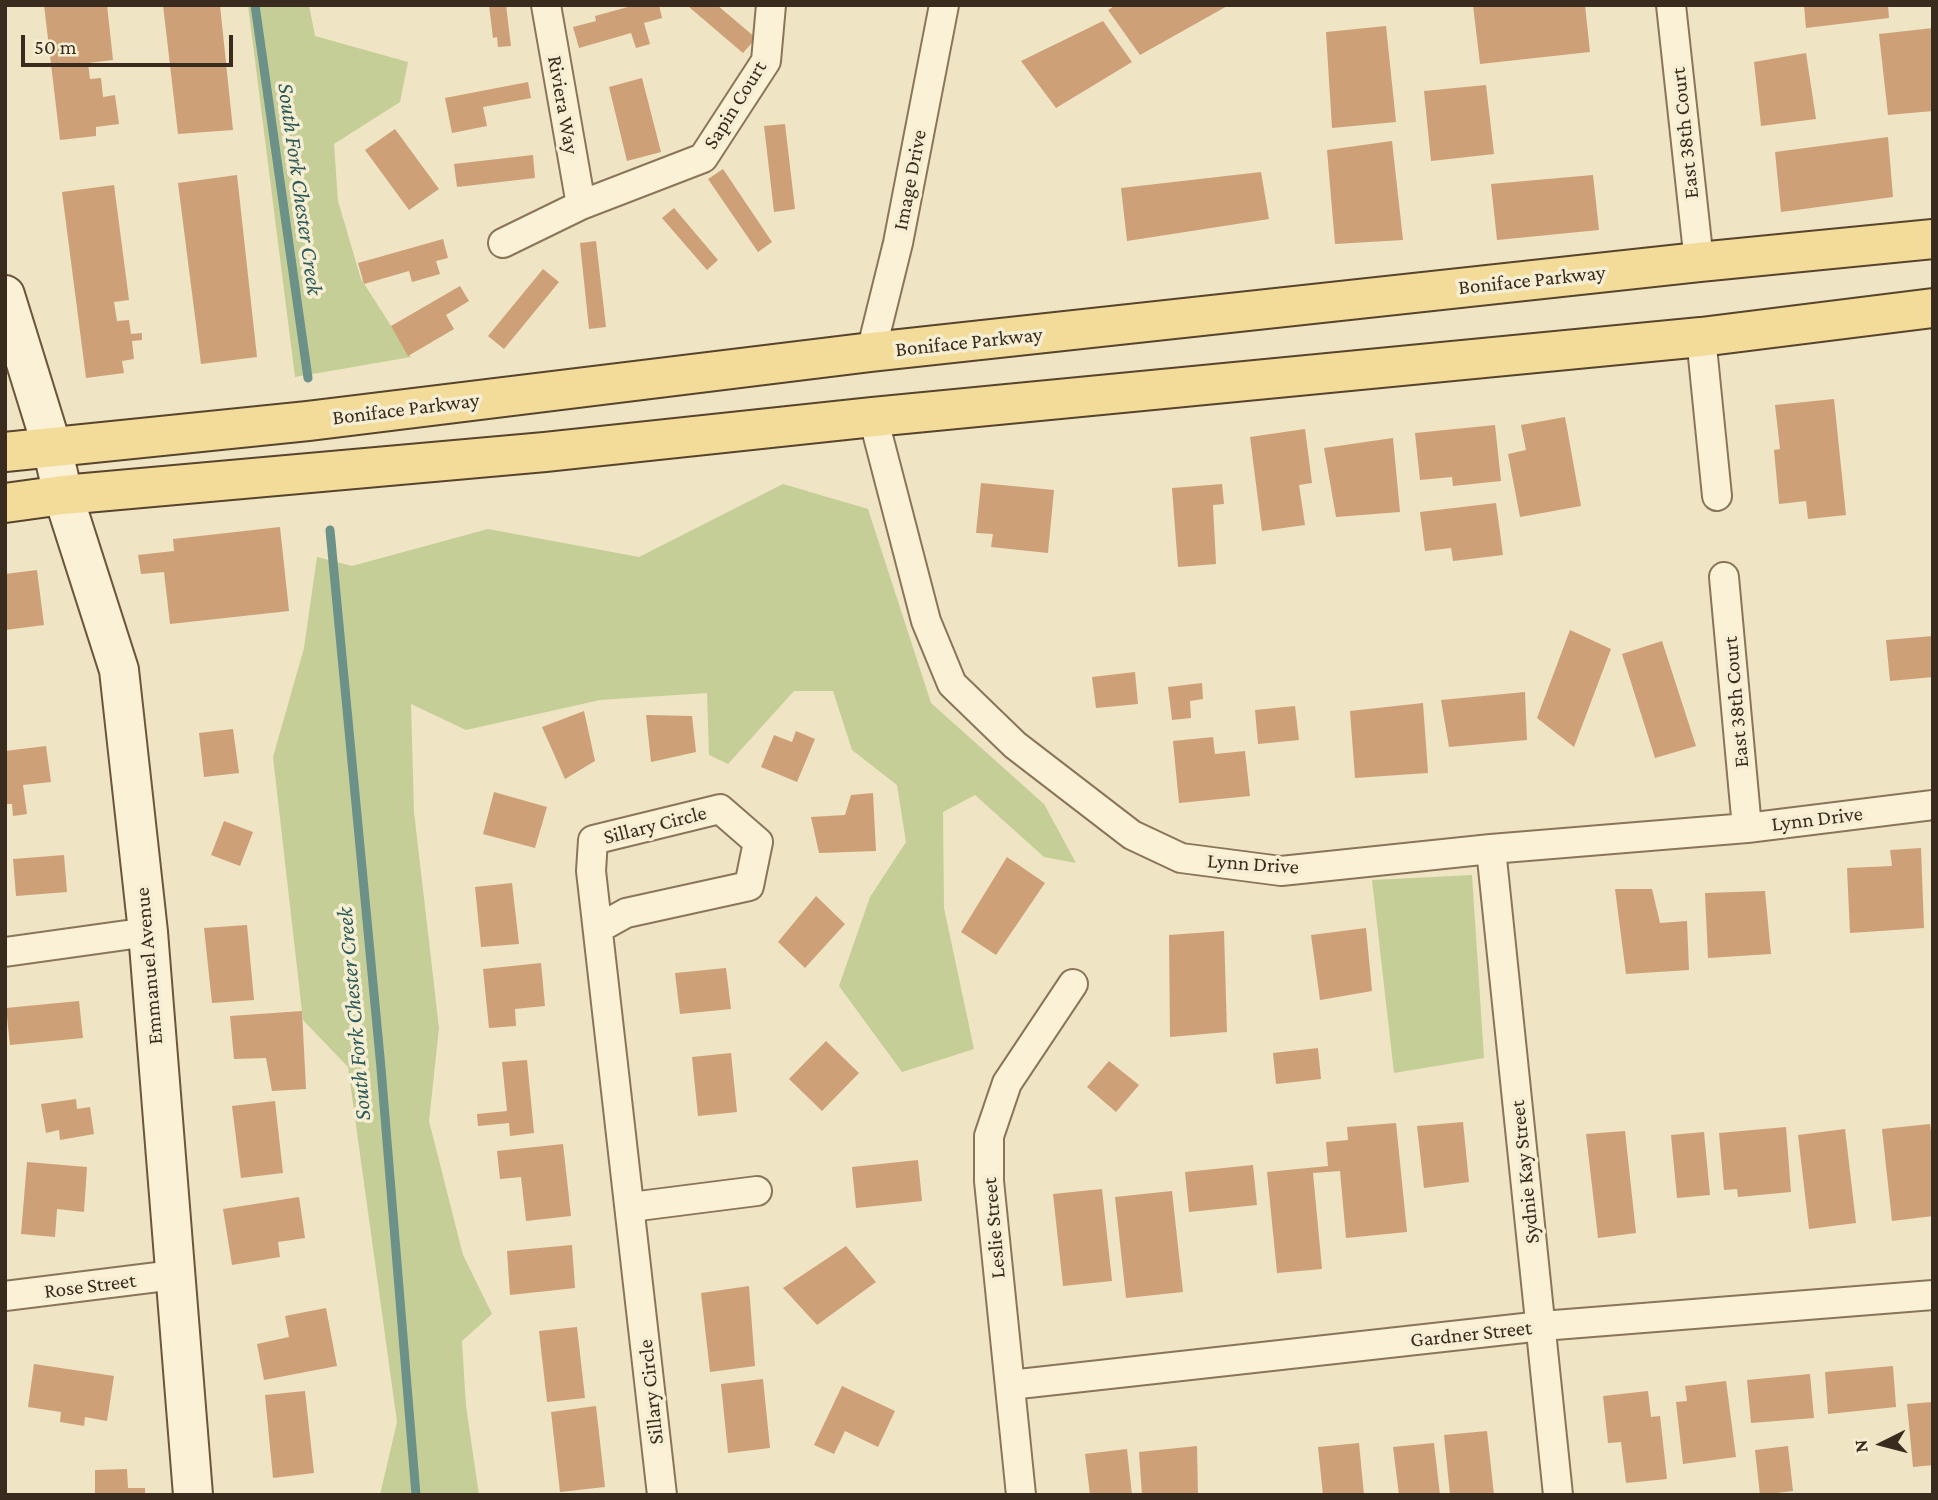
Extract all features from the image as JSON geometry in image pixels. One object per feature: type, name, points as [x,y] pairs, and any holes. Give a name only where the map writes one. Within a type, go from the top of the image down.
[{"type":"main road","name":"Boniface Parkway","points":[[5,452],[308,421],[871,352],[1933,239]]},
{"type":"main road","points":[[5,503],[63,495],[545,452],[873,417],[1701,337],[1933,309]]},
{"type":"street","name":"Riviera Way","points":[[546,5],[581,205]]},
{"type":"street","name":"Sapin Court","points":[[503,243],[581,205],[703,158],[766,61],[771,5]]},
{"type":"street","name":"Image Drive","points":[[871,352],[898,243],[944,5]]},
{"type":"street","name":"East 38th Court","points":[[1671,5],[1699,262]]},
{"type":"street","name":"Emmanuel Avenue","points":[[5,295],[52,447],[63,495],[118,670],[148,932],[193,1495]]},
{"type":"street","points":[[1701,337],[1717,496]]},
{"type":"street","name":"Lynn Drive","points":[[873,417],[926,621],[952,684],[1015,746],[1132,835],[1181,858],[1281,870],[1747,828],[1933,805]]},
{"type":"street","name":"East 38th Court","points":[[1724,577],[1747,828]]},
{"type":"street","name":"Sillary Circle","points":[[598,928],[626,913],[749,886],[758,842],[720,809],[593,840],[591,871],[662,1495]]},
{"type":"street","name":"Sydnie Kay Street","points":[[1492,849],[1558,1495]]},
{"type":"street","points":[[5,952],[148,932]]},
{"type":"street","name":"Leslie Street","points":[[1021,1495],[989,1181],[989,1136],[1007,1083],[1073,984]]},
{"type":"street","points":[[631,1207],[757,1191]]},
{"type":"street","name":"Rose Street","points":[[5,1296],[174,1275]]},
{"type":"street","name":"Gardner Street","points":[[1010,1385],[1542,1326],[1933,1295]]},
{"type":"green space","points":[[248,5],[309,5],[315,36],[408,62],[400,102],[334,144],[338,201],[361,279],[411,357],[295,377]]},
{"type":"green space","points":[[783,484],[868,509],[931,703],[1044,804],[1076,863],[1044,857],[975,795],[943,812],[944,908],[974,1049],[902,1072],[839,986],[870,897],[906,842],[897,785],[852,750],[833,691],[794,691],[728,764],[709,755],[707,693],[600,700],[466,730],[411,704],[414,812],[439,1028],[429,1121],[463,1255],[492,1314],[462,1341],[466,1406],[479,1495],[380,1495],[397,1422],[348,1067],[303,1020],[273,757],[304,648],[317,557],[352,566],[488,529],[639,557]]},
{"type":"green space","points":[[1472,875],[1484,1058],[1394,1073],[1372,880]]},
{"type":"building","points":[[44,5],[107,5],[113,60],[88,63],[90,79],[101,78],[103,97],[115,95],[119,124],[96,127],[96,136],[60,140]]},
{"type":"building","points":[[163,5],[220,5],[233,130],[178,134]]},
{"type":"building","points":[[489,5],[506,5],[511,46],[498,47],[497,37],[493,38]]},
{"type":"building","points":[[635,5],[659,5],[662,18],[644,23],[650,44],[636,48],[631,33],[579,48],[573,27],[596,21],[595,16]]},
{"type":"building","points":[[717,5],[756,38],[743,53],[689,7]]},
{"type":"building","points":[[1116,5],[1229,5],[1140,55],[1108,10]]},
{"type":"building","points":[[1473,5],[1585,5],[1590,52],[1480,64]]},
{"type":"building","points":[[1804,5],[1888,5],[1889,18],[1806,28]]},
{"type":"building","points":[[1103,21],[1132,62],[1056,108],[1021,61]]},
{"type":"building","points":[[1386,26],[1396,122],[1332,128],[1326,32]]},
{"type":"building","points":[[1933,28],[1933,111],[1888,115],[1879,34]]},
{"type":"building","points":[[1806,53],[1816,119],[1761,126],[1754,62]]},
{"type":"building","points":[[642,78],[661,152],[627,161],[609,87]]},
{"type":"building","points":[[528,82],[531,98],[483,107],[487,126],[452,133],[445,98]]},
{"type":"building","points":[[1486,85],[1494,154],[1431,161],[1424,91]]},
{"type":"building","points":[[785,124],[795,209],[774,212],[764,126]]},
{"type":"building","points":[[395,129],[439,189],[409,210],[365,150]]},
{"type":"building","points":[[1888,137],[1893,197],[1781,212],[1775,152]]},
{"type":"building","points":[[1392,141],[1403,240],[1335,244],[1327,150]]},
{"type":"building","points":[[533,155],[535,178],[457,187],[454,164]]},
{"type":"building","points":[[723,169],[772,242],[758,252],[708,179]]},
{"type":"building","points":[[1261,172],[1269,219],[1127,241],[1121,188]]},
{"type":"building","points":[[237,175],[257,357],[201,364],[178,183]]},
{"type":"building","points":[[1593,175],[1599,230],[1497,240],[1491,184]]},
{"type":"building","points":[[114,185],[129,300],[114,302],[117,321],[129,320],[131,334],[142,333],[142,340],[132,341],[134,359],[122,361],[124,373],[86,378],[62,192]]},
{"type":"building","points":[[674,208],[718,260],[707,270],[662,218]]},
{"type":"building","points":[[443,239],[448,258],[436,261],[440,274],[412,282],[409,271],[364,284],[358,263]]},
{"type":"building","points":[[596,241],[606,327],[589,329],[580,243]]},
{"type":"building","points":[[543,269],[559,282],[504,349],[488,336]]},
{"type":"building","points":[[460,286],[469,301],[446,315],[454,329],[408,356],[391,326]]},
{"type":"building","points":[[1834,399],[1846,515],[1808,519],[1806,501],[1779,504],[1774,450],[1780,449],[1775,405]]},
{"type":"building","points":[[1565,417],[1581,506],[1520,517],[1508,454],[1526,450],[1521,425]]},
{"type":"building","points":[[1495,425],[1501,481],[1453,486],[1452,477],[1420,480],[1415,433]]},
{"type":"building","points":[[1305,429],[1312,483],[1299,485],[1305,525],[1262,531],[1250,437]]},
{"type":"building","points":[[1393,438],[1400,512],[1336,517],[1324,448]]},
{"type":"building","points":[[981,483],[1054,490],[1048,553],[991,547],[993,534],[976,533]]},
{"type":"building","points":[[1222,484],[1224,504],[1213,505],[1216,564],[1178,567],[1172,488]]},
{"type":"building","points":[[1496,503],[1503,555],[1453,561],[1451,548],[1425,551],[1420,512]]},
{"type":"building","points":[[280,527],[289,611],[170,624],[164,572],[141,574],[138,555],[174,551],[173,539]]},
{"type":"building","points":[[37,570],[44,625],[5,630],[5,574]]},
{"type":"building","points":[[1570,630],[1611,649],[1574,747],[1537,718]]},
{"type":"building","points":[[1933,636],[1933,677],[1890,681],[1886,640]]},
{"type":"building","points":[[1662,641],[1696,746],[1655,758],[1622,654]]},
{"type":"building","points":[[1135,672],[1138,704],[1096,708],[1092,677]]},
{"type":"building","points":[[1202,683],[1203,699],[1190,701],[1191,718],[1172,720],[1168,687]]},
{"type":"building","points":[[1525,692],[1527,740],[1449,747],[1441,700]]},
{"type":"building","points":[[1423,703],[1428,773],[1355,778],[1350,711]]},
{"type":"building","points":[[1295,706],[1299,740],[1258,744],[1255,710]]},
{"type":"building","points":[[584,711],[595,761],[565,779],[542,727]]},
{"type":"building","points":[[646,715],[692,716],[696,752],[651,762]]},
{"type":"building","points":[[233,729],[239,773],[204,777],[199,733]]},
{"type":"building","points":[[796,731],[815,739],[797,782],[761,767],[774,735],[792,742]]},
{"type":"building","points":[[1213,737],[1215,754],[1245,751],[1250,796],[1179,803],[1173,741]]},
{"type":"building","points":[[46,746],[51,782],[23,785],[27,814],[13,816],[12,804],[5,804],[5,751]]},
{"type":"building","points":[[494,792],[547,807],[535,848],[483,834]]},
{"type":"building","points":[[873,793],[876,851],[819,853],[811,817],[845,815],[851,795]]},
{"type":"building","points":[[224,821],[253,832],[240,866],[211,855]]},
{"type":"building","points":[[1921,848],[1924,928],[1850,933],[1847,868],[1892,866],[1890,850]]},
{"type":"building","points":[[64,855],[67,892],[16,896],[13,859]]},
{"type":"building","points":[[1007,857],[1045,883],[996,955],[961,932]]},
{"type":"building","points":[[512,883],[519,944],[481,947],[475,887]]},
{"type":"building","points":[[1615,889],[1652,889],[1660,923],[1687,921],[1689,970],[1626,974]]},
{"type":"building","points":[[1765,891],[1771,954],[1708,958],[1705,893]]},
{"type":"building","points":[[816,896],[845,924],[805,968],[778,942]]},
{"type":"building","points":[[247,925],[254,1000],[212,1003],[204,928]]},
{"type":"building","points":[[1366,928],[1372,991],[1320,1000],[1311,935]]},
{"type":"building","points":[[1224,931],[1227,1032],[1170,1037],[1169,935]]},
{"type":"building","points":[[541,963],[545,1006],[515,1009],[516,1026],[489,1028],[483,969]]},
{"type":"building","points":[[726,968],[731,1009],[680,1014],[675,973]]},
{"type":"building","points":[[79,1001],[83,1038],[10,1045],[6,1008]]},
{"type":"building","points":[[302,1011],[306,1089],[272,1091],[266,1058],[234,1059],[230,1016]]},
{"type":"building","points":[[826,1041],[859,1073],[822,1111],[789,1079]]},
{"type":"building","points":[[1318,1048],[1321,1079],[1276,1084],[1273,1053]]},
{"type":"building","points":[[731,1053],[737,1112],[698,1116],[692,1057]]},
{"type":"building","points":[[527,1060],[534,1133],[510,1136],[509,1123],[478,1126],[477,1114],[507,1111],[502,1062]]},
{"type":"building","points":[[1109,1061],[1139,1085],[1116,1112],[1087,1087]]},
{"type":"building","points":[[76,1099],[77,1109],[90,1107],[94,1134],[60,1140],[59,1130],[46,1133],[41,1104]]},
{"type":"building","points":[[275,1101],[283,1173],[241,1178],[232,1106]]},
{"type":"building","points":[[1463,1122],[1469,1182],[1424,1188],[1417,1126]]},
{"type":"building","points":[[1396,1123],[1407,1232],[1346,1238],[1340,1171],[1313,1173],[1322,1269],[1277,1273],[1267,1172],[1328,1166],[1326,1142],[1348,1140],[1347,1127]]},
{"type":"building","points":[[1930,1124],[1933,1147],[1933,1216],[1892,1221],[1882,1129]]},
{"type":"building","points":[[1786,1127],[1791,1192],[1738,1197],[1737,1189],[1724,1190],[1719,1133]]},
{"type":"building","points":[[1845,1129],[1856,1223],[1809,1229],[1798,1135]]},
{"type":"building","points":[[1625,1131],[1636,1233],[1598,1238],[1586,1134]]},
{"type":"building","points":[[1704,1132],[1710,1195],[1677,1198],[1671,1135]]},
{"type":"building","points":[[563,1144],[571,1216],[526,1221],[521,1177],[500,1179],[497,1151]]},
{"type":"building","points":[[918,1160],[922,1201],[856,1208],[852,1167]]},
{"type":"building","points":[[27,1162],[87,1167],[84,1212],[57,1209],[55,1237],[21,1234]]},
{"type":"building","points":[[1253,1165],[1257,1205],[1189,1212],[1185,1172]]},
{"type":"building","points":[[1102,1189],[1112,1281],[1063,1286],[1053,1194]]},
{"type":"building","points":[[1172,1191],[1183,1292],[1126,1298],[1115,1197]]},
{"type":"building","points":[[299,1197],[305,1238],[278,1242],[280,1257],[232,1265],[223,1209]]},
{"type":"building","points":[[572,1245],[575,1288],[510,1295],[507,1251]]},
{"type":"building","points":[[846,1246],[876,1282],[817,1325],[783,1288]]},
{"type":"building","points":[[749,1286],[755,1366],[710,1372],[701,1293]]},
{"type":"building","points":[[326,1308],[337,1366],[264,1380],[257,1344],[289,1337],[285,1316]]},
{"type":"building","points":[[577,1327],[585,1398],[547,1402],[539,1331]]},
{"type":"building","points":[[34,1364],[114,1376],[107,1421],[85,1417],[84,1426],[60,1422],[61,1412],[28,1407]]},
{"type":"building","points":[[1893,1366],[1896,1407],[1828,1414],[1825,1372]]},
{"type":"building","points":[[1810,1374],[1814,1418],[1751,1423],[1747,1380]]},
{"type":"building","points":[[763,1379],[770,1448],[728,1453],[721,1384]]},
{"type":"building","points":[[1726,1381],[1736,1457],[1683,1464],[1676,1402],[1687,1401],[1685,1386]]},
{"type":"building","points":[[842,1386],[895,1411],[878,1447],[845,1431],[834,1454],[814,1445]]},
{"type":"building","points":[[305,1391],[314,1473],[273,1478],[265,1395]]},
{"type":"building","points":[[1648,1391],[1651,1417],[1660,1416],[1667,1479],[1626,1483],[1621,1442],[1608,1443],[1603,1396]]},
{"type":"building","points":[[1933,1402],[1933,1465],[1913,1467],[1907,1404]]},
{"type":"building","points":[[596,1406],[605,1487],[560,1492],[551,1412]]},
{"type":"building","points":[[1487,1431],[1494,1495],[1450,1495],[1444,1435]]},
{"type":"building","points":[[1359,1443],[1364,1495],[1323,1495],[1318,1447]]},
{"type":"building","points":[[1434,1443],[1440,1495],[1399,1495],[1393,1447]]},
{"type":"building","points":[[1197,1446],[1198,1495],[1142,1495],[1139,1452]]},
{"type":"building","points":[[1788,1446],[1793,1491],[1760,1495],[1755,1450]]},
{"type":"building","points":[[1127,1449],[1132,1495],[1090,1495],[1085,1454]]},
{"type":"building","points":[[127,1469],[128,1488],[145,1488],[145,1495],[95,1495],[95,1470]]},
{"type":"waterway","name":"South Fork Chester Creek","points":[[255,5],[308,378]]},
{"type":"waterway","name":"South Fork Chester Creek","points":[[330,530],[381,1068],[416,1495]]}]
